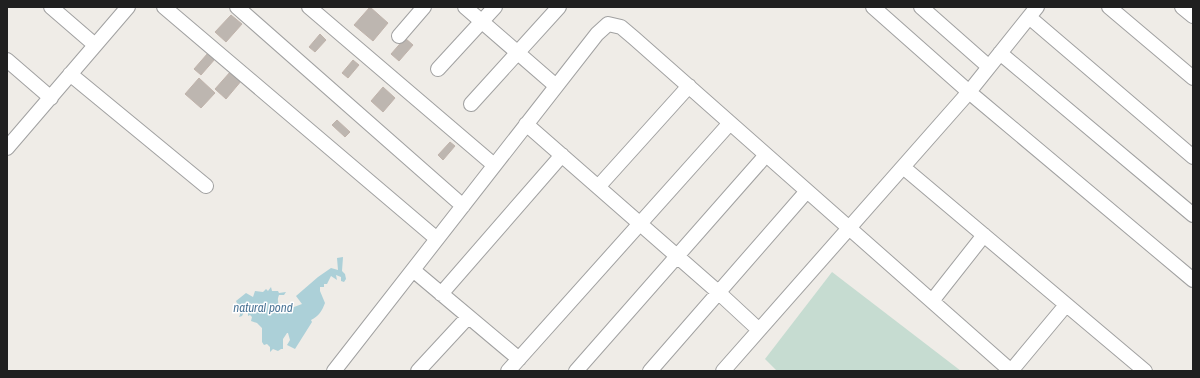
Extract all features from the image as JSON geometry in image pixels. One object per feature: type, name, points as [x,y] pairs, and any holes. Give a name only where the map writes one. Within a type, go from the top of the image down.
[{"type":"street","points":[[51,7],[95,44]]},
{"type":"street","points":[[10,139],[50,98],[128,7]]},
{"type":"street","points":[[164,7],[437,239]]},
{"type":"street","points":[[237,7],[463,206]]},
{"type":"street","points":[[309,7],[494,165]]},
{"type":"street","points":[[399,36],[424,7]]},
{"type":"street","points":[[465,7],[556,86]]},
{"type":"street","points":[[438,69],[495,7]]},
{"type":"street","points":[[471,104],[559,7]]},
{"type":"street","points":[[873,7],[969,92],[1193,280]]},
{"type":"street","points":[[921,7],[989,67]]},
{"type":"street","points":[[1110,7],[1193,78]]},
{"type":"street","points":[[1182,7],[1193,16]]},
{"type":"street","points":[[724,371],[969,92],[1033,12],[1193,157]]},
{"type":"street","points":[[334,371],[596,34],[608,24],[621,27],[1011,371],[1066,305]]},
{"type":"street","points":[[1000,53],[1193,215]]},
{"type":"street","points":[[7,60],[50,98]]},
{"type":"street","points":[[70,74],[206,186]]},
{"type":"street","points":[[598,187],[689,86]]},
{"type":"street","points":[[508,371],[730,122]]},
{"type":"street","points":[[526,124],[640,223],[759,330]]},
{"type":"street","points":[[441,294],[562,155]]},
{"type":"street","points":[[576,371],[766,155]]},
{"type":"street","points":[[903,167],[1145,371]]},
{"type":"street","points":[[650,371],[807,191]]},
{"type":"street","points":[[932,301],[984,235]]},
{"type":"street","points":[[413,270],[519,359]]},
{"type":"street","points":[[418,371],[468,317]]},
{"type":"green space","points":[[832,272],[961,371],[777,371],[765,359]]},
{"type":"water","name":"natural pond","points":[[343,257],[342,271],[345,274],[346,279],[344,282],[341,281],[341,277],[336,275],[337,280],[331,276],[327,284],[324,284],[324,287],[320,287],[325,303],[324,306],[318,315],[311,320],[312,322],[295,349],[287,345],[290,340],[287,333],[283,339],[283,349],[278,351],[273,349],[270,352],[270,347],[267,344],[264,345],[262,342],[262,328],[257,323],[251,321],[252,317],[250,315],[248,316],[248,313],[244,312],[242,316],[239,317],[241,312],[236,301],[246,293],[253,297],[255,291],[263,292],[266,289],[268,291],[271,287],[272,291],[278,291],[279,293],[286,292],[284,295],[279,295],[278,297],[280,311],[288,310],[290,306],[294,307],[302,304],[296,296],[331,268],[338,270],[337,258]]},
{"type":"building","points":[[370,7],[388,23],[373,41],[354,25]]},
{"type":"building","points":[[231,15],[242,24],[226,42],[215,32]]},
{"type":"building","points":[[320,34],[326,40],[315,52],[309,47]]},
{"type":"building","points":[[405,38],[413,45],[399,61],[391,54]]},
{"type":"building","points":[[208,53],[215,59],[201,75],[194,69]]},
{"type":"building","points":[[353,60],[359,65],[348,78],[342,73]]},
{"type":"building","points":[[231,71],[242,80],[226,99],[215,89]]},
{"type":"building","points":[[199,78],[215,93],[201,108],[185,94]]},
{"type":"building","points":[[383,87],[395,98],[383,112],[371,101]]},
{"type":"building","points":[[337,120],[350,132],[345,137],[332,125]]},
{"type":"building","points":[[450,142],[455,146],[443,160],[438,155]]}]
